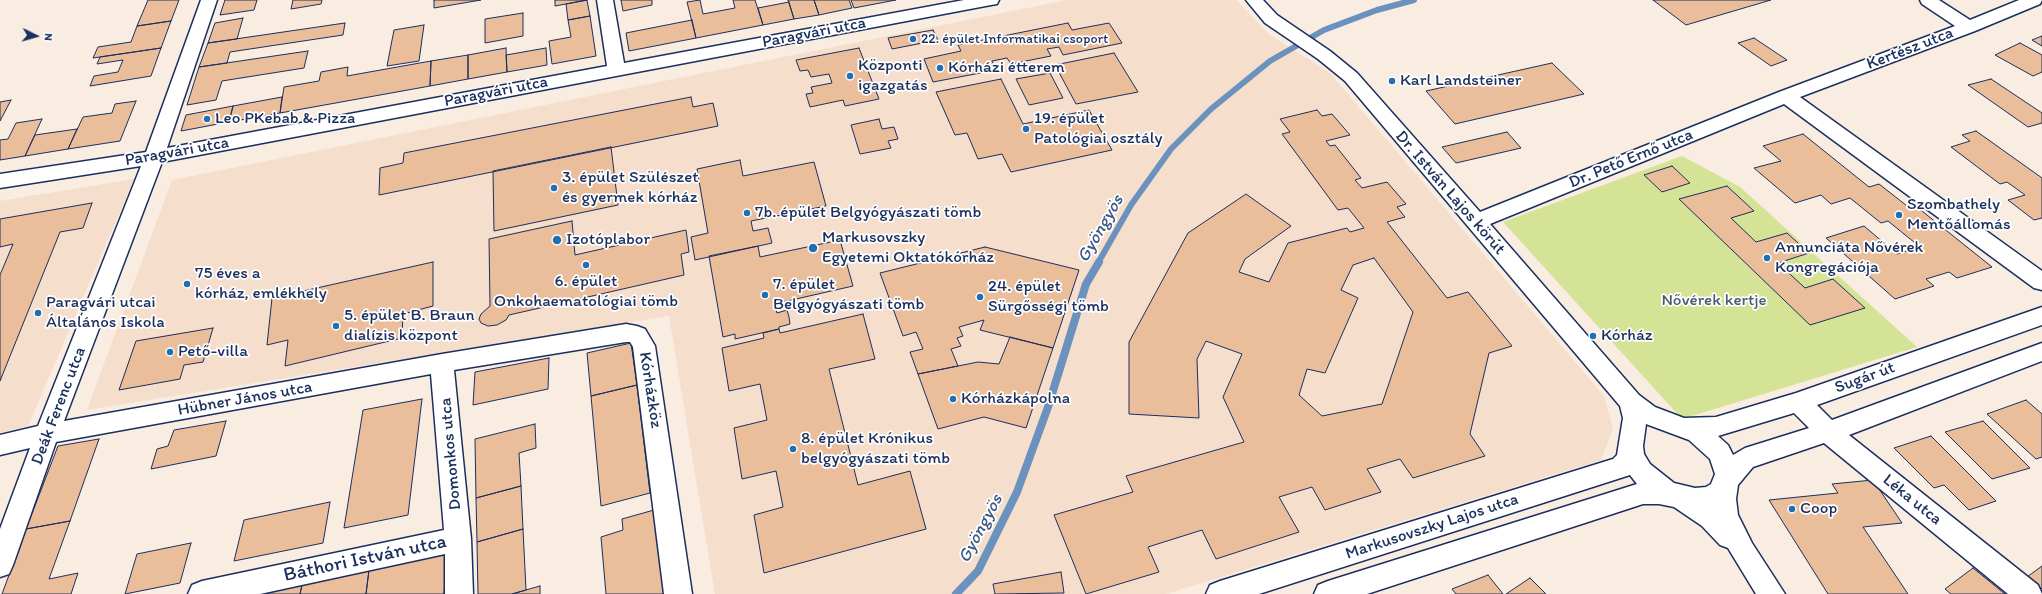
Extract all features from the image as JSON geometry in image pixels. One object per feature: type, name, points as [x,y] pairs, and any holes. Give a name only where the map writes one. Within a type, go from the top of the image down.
[{"type":"street","name":"Deák Ferenc utca","points":[[0,565],[48,434],[154,157],[209,0]]},
{"type":"street","points":[[605,0],[616,69]]},
{"type":"street","name":"Paragvári utca","points":[[0,181],[154,157],[616,69],[991,0]]},
{"type":"street","name":"Dr. István Lajos körút","points":[[1254,0],[1271,19],[1324,55],[1351,77],[1631,402],[1647,414],[1698,433],[1720,452],[1726,463],[1728,474],[1723,499],[1725,516],[1743,551]]},
{"type":"street","points":[[1928,0],[1969,27]]},
{"type":"street","name":"Kertész utca","points":[[1786,96],[1969,27],[2034,0]]},
{"type":"street","points":[[1786,96],[2042,282]]},
{"type":"street","name":"Dr. Pető Ernő utca","points":[[1476,222],[1786,96]]},
{"type":"street","name":"Sugár út","points":[[1677,425],[1716,428],[1798,402],[2042,316]]},
{"type":"street","name":"Kórházköz","points":[[442,363],[619,334],[626,333],[637,335],[644,346],[678,594]]},
{"type":"street","points":[[1726,484],[1735,469],[1745,459],[1828,432],[2042,352]]},
{"type":"street","name":"Hübner János utca","points":[[0,445],[48,434],[442,363]]},
{"type":"street","name":"Domonkos utca","points":[[442,363],[458,539],[459,594]]},
{"type":"street","name":"Dr. István Lajos körút","points":[[1631,402],[1635,418],[1633,441],[1635,463],[1649,480],[1658,487],[1680,497],[1711,518],[1743,551]]},
{"type":"street","name":"Léka utca","points":[[1798,402],[1828,432],[2028,594]]},
{"type":"street","points":[[1633,441],[1639,430],[1647,425],[1677,425]]},
{"type":"street","name":"Markusovszky Lajos utca","points":[[1220,594],[1621,467],[1628,460],[1633,441]]},
{"type":"street","name":"Dr. István Lajos körút","points":[[1680,497],[1695,499],[1709,498],[1720,492],[1726,484]]},
{"type":"street","name":"Markusovszky Lajos utca","points":[[1328,594],[1643,493],[1659,493],[1680,497]]},
{"type":"street","name":"Báthori István utca","points":[[202,594],[458,539]]},
{"type":"street","points":[[1743,551],[1771,594]]},
{"type":"shaded area","name":"Markusovszky Egyetemi Oktatókórház","points":[[1067,0],[1236,0],[1270,35],[1329,72],[1604,396],[1613,429],[1601,460],[1166,594],[715,594],[669,316],[87,410],[172,180]]},
{"type":"shaded area","name":"Paragvári utcai Általános Iskola","points":[[134,179],[28,426],[0,433],[0,201]]},
{"type":"green space","name":"Nővérek kertje","points":[[1682,156],[1740,187],[1917,347],[1682,419],[1503,222]]},
{"type":"building","points":[[148,0],[179,0],[171,21],[137,26]]},
{"type":"building","points":[[225,0],[257,0],[254,10],[220,15]]},
{"type":"building","points":[[293,0],[322,0],[321,4],[291,9]]},
{"type":"building","points":[[434,0],[481,0],[434,8]]},
{"type":"building","points":[[555,0],[587,0],[555,6]]},
{"type":"building","points":[[587,0],[590,16],[568,20],[566,4]]},
{"type":"building","points":[[621,0],[652,0],[652,5],[623,11]]},
{"type":"building","points":[[700,0],[703,14],[735,8],[733,0],[755,0],[763,25],[696,38],[687,2]]},
{"type":"building","points":[[788,0],[814,0],[819,15],[794,19]]},
{"type":"building","points":[[814,0],[849,0],[852,8],[819,15]]},
{"type":"building","points":[[851,0],[896,0],[854,8]]},
{"type":"building","points":[[1653,0],[1771,0],[1686,25]]},
{"type":"building","points":[[789,2],[794,19],[763,25],[758,8]]},
{"type":"building","points":[[523,13],[523,36],[485,43],[485,19]]},
{"type":"building","points":[[590,16],[596,56],[552,64],[549,41],[571,37],[568,20]]},
{"type":"building","points":[[243,18],[237,39],[208,43],[215,23]]},
{"type":"building","points":[[692,20],[696,38],[629,51],[626,33]]},
{"type":"building","points":[[171,21],[161,48],[93,58],[98,47],[131,42],[137,26]]},
{"type":"building","points":[[345,23],[343,35],[230,52],[227,63],[199,67],[208,43]]},
{"type":"building","points":[[1068,23],[1072,30],[1109,23],[1122,43],[1063,55],[1059,47],[1047,49],[1051,56],[1011,64],[1007,58],[992,61],[996,70],[933,82],[924,59],[961,51],[958,45]]},
{"type":"building","points":[[424,25],[419,61],[387,66],[394,30]]},
{"type":"building","name":"22. épület Informatikai csoport","points":[[933,30],[938,40],[892,49],[888,38]]},
{"type":"building","points":[[2042,36],[2042,46],[2032,40]]},
{"type":"building","points":[[1754,38],[1787,60],[1771,66],[1738,43]]},
{"type":"building","points":[[2020,43],[2042,55],[2042,72],[2033,76],[1995,55]]},
{"type":"building","points":[[161,48],[151,76],[90,86],[94,76],[118,72],[123,60],[97,64],[100,57]]},
{"type":"building","points":[[506,48],[507,72],[468,79],[468,55]]},
{"type":"building","points":[[546,48],[547,65],[507,72],[506,55]]},
{"type":"building","name":"Központi igazgatás","points":[[859,48],[879,99],[845,106],[843,100],[810,107],[806,94],[813,93],[811,87],[832,83],[829,74],[811,77],[808,70],[800,71],[796,60]]},
{"type":"building","points":[[308,51],[304,68],[222,81],[216,100],[187,105],[199,67]]},
{"type":"building","points":[[1114,53],[1138,92],[1076,104],[1055,65]]},
{"type":"building","points":[[468,55],[468,79],[430,86],[431,61]]},
{"type":"building","points":[[431,61],[430,86],[280,113],[284,87],[319,81],[321,72],[348,67],[347,76]]},
{"type":"building","points":[[1552,63],[1584,94],[1455,124],[1426,91]]},
{"type":"building","points":[[1050,73],[1063,98],[1029,105],[1016,79]]},
{"type":"building","name":"19. épület Patológiai osztály","points":[[1001,79],[1023,124],[1089,110],[1112,150],[1011,172],[1002,154],[978,159],[967,133],[955,135],[936,92]]},
{"type":"building","points":[[1991,79],[2042,113],[2042,123],[2028,127],[1968,85]]},
{"type":"building","points":[[282,97],[280,113],[229,122],[233,106]]},
{"type":"building","points":[[691,97],[693,107],[713,103],[718,126],[379,195],[380,168],[403,163],[404,153]]},
{"type":"building","points":[[11,100],[0,121],[0,102]]},
{"type":"building","points":[[136,101],[120,141],[68,149],[83,117],[112,113],[115,104]]},
{"type":"building","name":"Leo PKebab & Pizza","points":[[233,106],[229,122],[181,131],[186,115]]},
{"type":"building","points":[[1317,110],[1322,116],[1332,114],[1350,135],[1326,141],[1330,146],[1335,145],[1361,178],[1355,180],[1362,188],[1387,182],[1406,204],[1397,207],[1405,217],[1387,222],[1447,298],[1468,292],[1512,346],[1489,353],[1470,434],[1485,456],[1413,478],[1400,459],[1367,469],[1381,492],[1325,510],[1312,487],[1279,497],[1299,532],[1216,559],[1202,530],[1148,547],[1159,572],[1086,594],[1054,515],[1133,492],[1126,476],[1244,442],[1223,397],[1242,354],[1206,341],[1197,359],[1199,418],[1129,414],[1129,342],[1188,233],[1246,194],[1291,226],[1245,259],[1239,272],[1269,282],[1288,243],[1347,228],[1350,232],[1364,228],[1348,208],[1338,210],[1282,134],[1290,132],[1280,119]],"holes":[[[1374,258],[1413,312],[1382,404],[1322,416],[1299,395],[1307,369],[1325,373],[1358,298],[1341,290],[1353,265]]]},
{"type":"building","points":[[42,119],[25,156],[0,160],[0,140],[8,139],[16,123]]},
{"type":"building","points":[[879,119],[882,129],[894,127],[898,139],[888,141],[891,148],[860,154],[851,125]]},
{"type":"building","points":[[77,129],[68,149],[25,156],[35,135]]},
{"type":"building","points":[[1976,131],[2042,178],[2042,218],[2034,220],[2008,200],[2025,195],[2007,182],[2000,184],[1951,147],[1970,141],[1962,135]]},
{"type":"building","points":[[1507,132],[1521,148],[1456,163],[1442,147]]},
{"type":"building","name":"Szombathely Mentőállomás","points":[[1803,134],[1869,187],[1879,184],[1911,209],[1917,207],[1992,267],[1957,278],[1949,272],[1926,279],[1934,286],[1895,299],[1826,238],[1864,226],[1897,254],[1920,247],[1888,221],[1881,223],[1850,198],[1831,204],[1821,195],[1795,203],[1754,168],[1781,161],[1763,146]]},
{"type":"building","name":"3. épület Szülészet és gyermek kórház","points":[[611,147],[618,205],[494,231],[493,171]]},
{"type":"building","name":"7b. épület Belgyógyászati tömb","points":[[740,160],[743,176],[814,162],[826,206],[751,221],[753,231],[768,228],[772,243],[695,260],[691,237],[708,233],[697,169]]},
{"type":"building","points":[[1672,166],[1690,183],[1662,192],[1644,175]]},
{"type":"building","name":"Annunciáta Nővérek Kongregációja","points":[[1727,186],[1754,211],[1731,218],[1756,242],[1787,233],[1809,253],[1778,263],[1805,288],[1833,279],[1865,308],[1810,325],[1679,199]]},
{"type":"building","points":[[92,203],[83,228],[60,232],[0,381],[0,275],[13,244],[0,247],[0,219]]},
{"type":"building","name":"6. épület Onkohaematológiai tömb","points":[[572,221],[575,255],[686,230],[689,252],[681,254],[684,275],[509,315],[506,320],[497,325],[488,326],[481,323],[479,319],[481,314],[490,306],[489,239]]},
{"type":"building","name":"7. épület Belgyógyászati tömb","points":[[840,240],[853,286],[774,304],[777,313],[787,310],[789,317],[790,324],[779,327],[779,329],[735,339],[735,334],[723,337],[709,256],[758,246],[760,257]]},
{"type":"building","name":"24. épület Sürgősségi tömb","points":[[985,247],[1079,270],[1053,348],[980,330],[984,320],[959,327],[963,336],[957,338],[961,346],[951,349],[958,366],[918,374],[910,352],[923,349],[916,332],[903,336],[880,273]]},
{"type":"building","name":"5. épület B. Braun dialízis központ","points":[[433,262],[433,306],[403,314],[402,338],[285,366],[288,340],[267,345],[272,298]]},
{"type":"building","name":"8. épület Krónikus belgyógyászati tömb","points":[[863,314],[875,359],[829,369],[858,485],[910,471],[926,529],[764,573],[754,515],[783,507],[776,471],[742,479],[734,428],[767,420],[760,384],[729,391],[722,348],[764,338],[763,333],[779,329],[780,333]]},
{"type":"building","name":"Pető-villa","points":[[213,328],[203,362],[184,365],[180,379],[119,390],[136,341]]},
{"type":"building","points":[[1010,337],[1053,348],[1026,428],[984,417],[938,429],[918,374],[978,362],[999,364]]},
{"type":"building","points":[[631,343],[637,385],[591,396],[587,353]]},
{"type":"building","points":[[549,358],[548,389],[473,405],[475,372]]},
{"type":"building","points":[[637,385],[650,493],[601,506],[591,396]]},
{"type":"building","points":[[422,399],[408,515],[344,528],[363,410]]},
{"type":"building","points":[[2026,400],[2042,414],[2042,457],[2036,459],[1987,414]]},
{"type":"building","points":[[226,421],[216,456],[151,469],[157,449],[168,446],[174,430]]},
{"type":"building","points":[[1983,421],[2030,468],[1992,479],[1945,432]]},
{"type":"building","points":[[535,424],[536,448],[519,453],[521,486],[476,498],[475,439]]},
{"type":"building","points":[[1931,436],[1996,501],[1969,510],[1944,485],[1934,488],[1894,448]]},
{"type":"building","points":[[99,439],[70,521],[26,529],[58,446]]},
{"type":"building","points":[[1873,480],[1902,523],[1863,527],[1908,594],[1828,594],[1769,500],[1838,493],[1832,484]]},
{"type":"building","points":[[521,486],[523,529],[477,542],[476,498]]},
{"type":"building","points":[[330,502],[323,543],[234,561],[244,520]]},
{"type":"building","points":[[654,510],[665,594],[606,594],[601,537],[623,530],[622,519]]},
{"type":"building","points":[[70,521],[49,579],[78,573],[71,594],[2,594],[26,529]]},
{"type":"building","points":[[523,529],[526,590],[512,594],[478,594],[477,542]]},
{"type":"building","points":[[191,543],[180,583],[125,594],[137,554]]},
{"type":"building","points":[[447,552],[444,594],[366,594],[369,570]]},
{"type":"building","points":[[2042,566],[2042,589],[2027,577]]},
{"type":"building","points":[[1973,568],[2005,594],[1951,594],[1945,589]]},
{"type":"building","points":[[369,570],[366,594],[300,594],[302,585]]},
{"type":"building","points":[[1061,572],[1064,593],[995,594],[993,584]]},
{"type":"building","points":[[1488,575],[1503,594],[1456,594],[1452,589]]},
{"type":"building","points":[[1530,578],[1546,594],[1506,594]]},
{"type":"building","points":[[302,585],[300,594],[263,594]]},
{"type":"building","points":[[540,586],[540,594],[512,594]]},
{"type":"waterway","name":"Gyöngyös","points":[[1098,263],[1131,205],[1171,149],[1211,109],[1270,61],[1324,30],[1377,10],[1414,0]]},
{"type":"waterway","name":"Gyöngyös","points":[[956,594],[978,571],[1017,492],[1048,407],[1086,284],[1099,262]]},
{"type":"place","name":"22. épület Informatikai csoport","points":[[913,39]]},
{"type":"place","name":"Kórházi étterem","points":[[940,68]]},
{"type":"place","name":"Központi igazgatás","points":[[850,76]]},
{"type":"place","name":"Karl Landsteiner","points":[[1392,81]]},
{"type":"place","name":"Leo PKebab & Pizza","points":[[207,119]]},
{"type":"place","name":"19. épület Patológiai osztály","points":[[1026,129]]},
{"type":"place","name":"3. épület Szülészet és gyermek kórház","points":[[554,188]]},
{"type":"place","name":"7b. épület Belgyógyászati tömb","points":[[747,213]]},
{"type":"place","name":"Szombathely Mentőállomás","points":[[1899,215]]},
{"type":"place","name":"Izotóplabor","points":[[557,240]]},
{"type":"place","name":"Markusovszky Egyetemi Oktatókórház","points":[[813,248]]},
{"type":"place","name":"Annunciáta Nővérek Kongregációja","points":[[1767,258]]},
{"type":"place","name":"6. épület Onkohaematológiai tömb","points":[[586,265]]},
{"type":"place","name":"75 éves a kórház, emlékhely","points":[[187,284]]},
{"type":"place","name":"7. épület Belgyógyászati tömb","points":[[765,295]]},
{"type":"place","name":"24. épület Sürgősségi tömb","points":[[980,297]]},
{"type":"place","name":"Paragvári utcai Általános Iskola","points":[[38,313]]},
{"type":"place","name":"5. épület B. Braun dialízis központ","points":[[336,326]]},
{"type":"place","name":"Kórház","points":[[1593,336]]},
{"type":"place","name":"Pető-villa","points":[[170,352]]},
{"type":"place","name":"Kórházkápolna","points":[[953,399]]},
{"type":"place","name":"8. épület Krónikus belgyógyászati tömb","points":[[793,449]]},
{"type":"place","name":"Coop","points":[[1792,509]]}]
